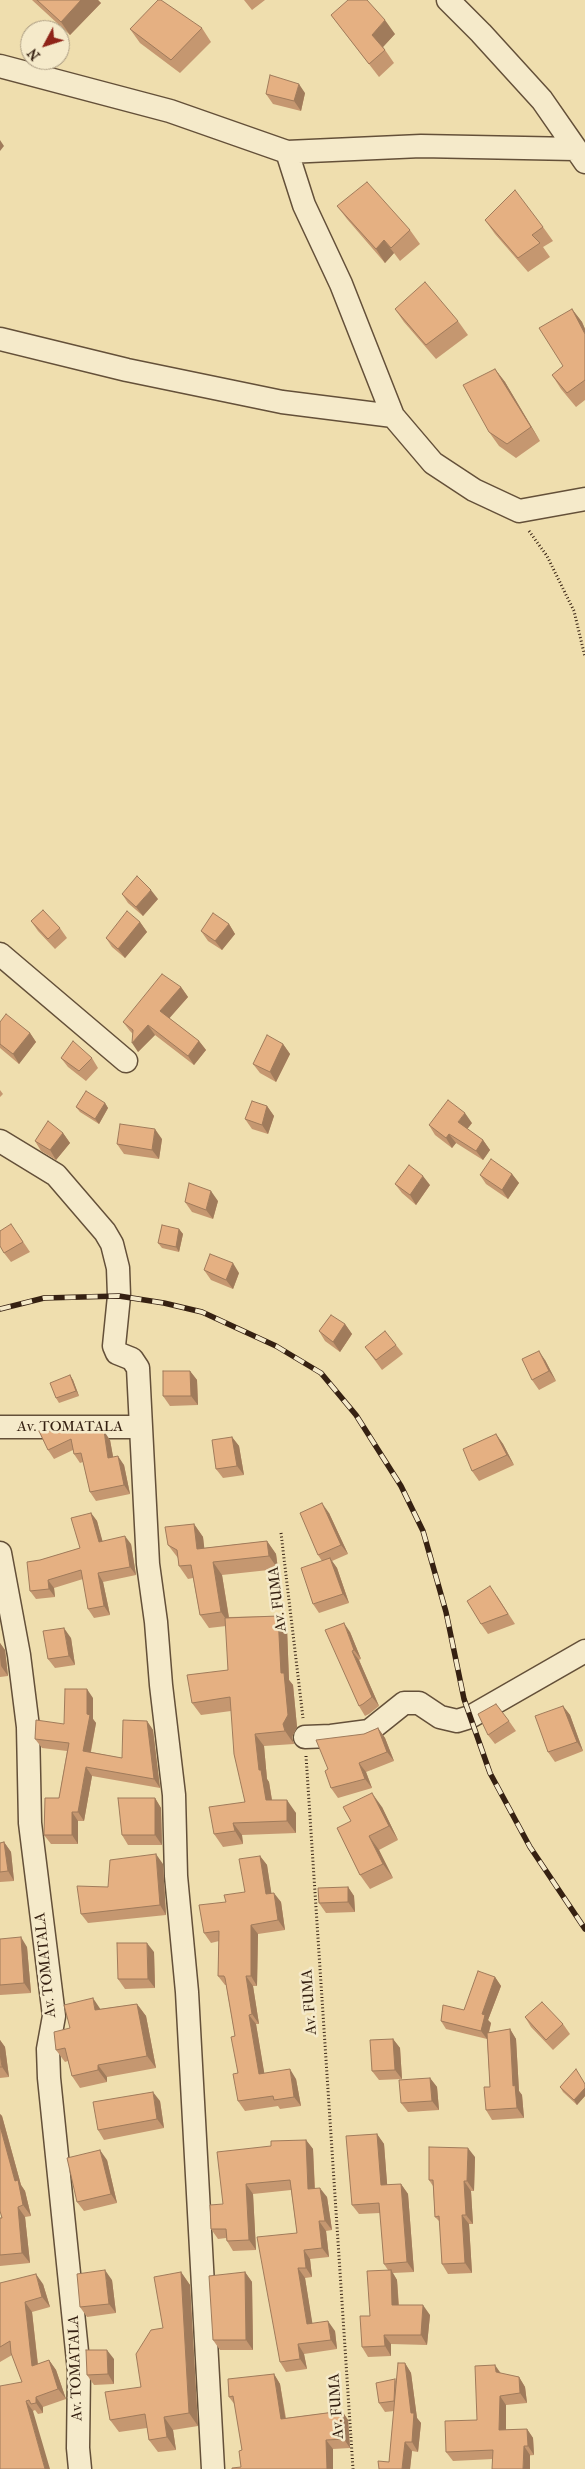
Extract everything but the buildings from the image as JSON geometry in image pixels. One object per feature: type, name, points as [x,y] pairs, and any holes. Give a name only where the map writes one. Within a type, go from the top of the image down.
[{"type":"street","points":[[448,0],[542,100],[580,155]]},
{"type":"street","points":[[0,66],[170,111],[287,152],[421,146],[580,155]]},
{"type":"street","points":[[287,152],[304,205],[341,284],[393,416],[434,463],[474,490],[519,511],[585,499]]},
{"type":"street","points":[[0,339],[127,370],[282,402],[393,416]]},
{"type":"street","points":[[0,954],[126,1060]]},
{"type":"street","points":[[0,1141],[56,1176],[105,1232],[116,1255],[118,1286],[114,1346],[118,1353],[132,1360],[138,1368],[148,1564],[174,1795],[176,1876],[188,2000],[213,2469]]},
{"type":"street","name":"Av. TOMATALA","points":[[0,1428],[140,1427]]},
{"type":"street","name":"Av. TOMATALA","points":[[0,1553],[19,1655],[26,1709],[30,1823],[54,2016],[48,2049],[49,2078],[79,2371],[78,2448],[80,2469]]},
{"type":"street","points":[[305,1737],[369,1731],[404,1703],[419,1703],[440,1717],[457,1721],[470,1717],[585,1651]]},
{"type":"path","points":[[519,511],[533,537],[547,556],[574,611],[585,657]]},
{"type":"path","name":"Av. FUMA","points":[[281,1533],[305,1737],[353,2469]]},
{"type":"railway","points":[[0,1309],[44,1298],[119,1296],[164,1303],[202,1312],[276,1346],[321,1373],[356,1415],[401,1486],[423,1531],[446,1612],[464,1699],[490,1773],[530,1847],[585,1929]]}]
